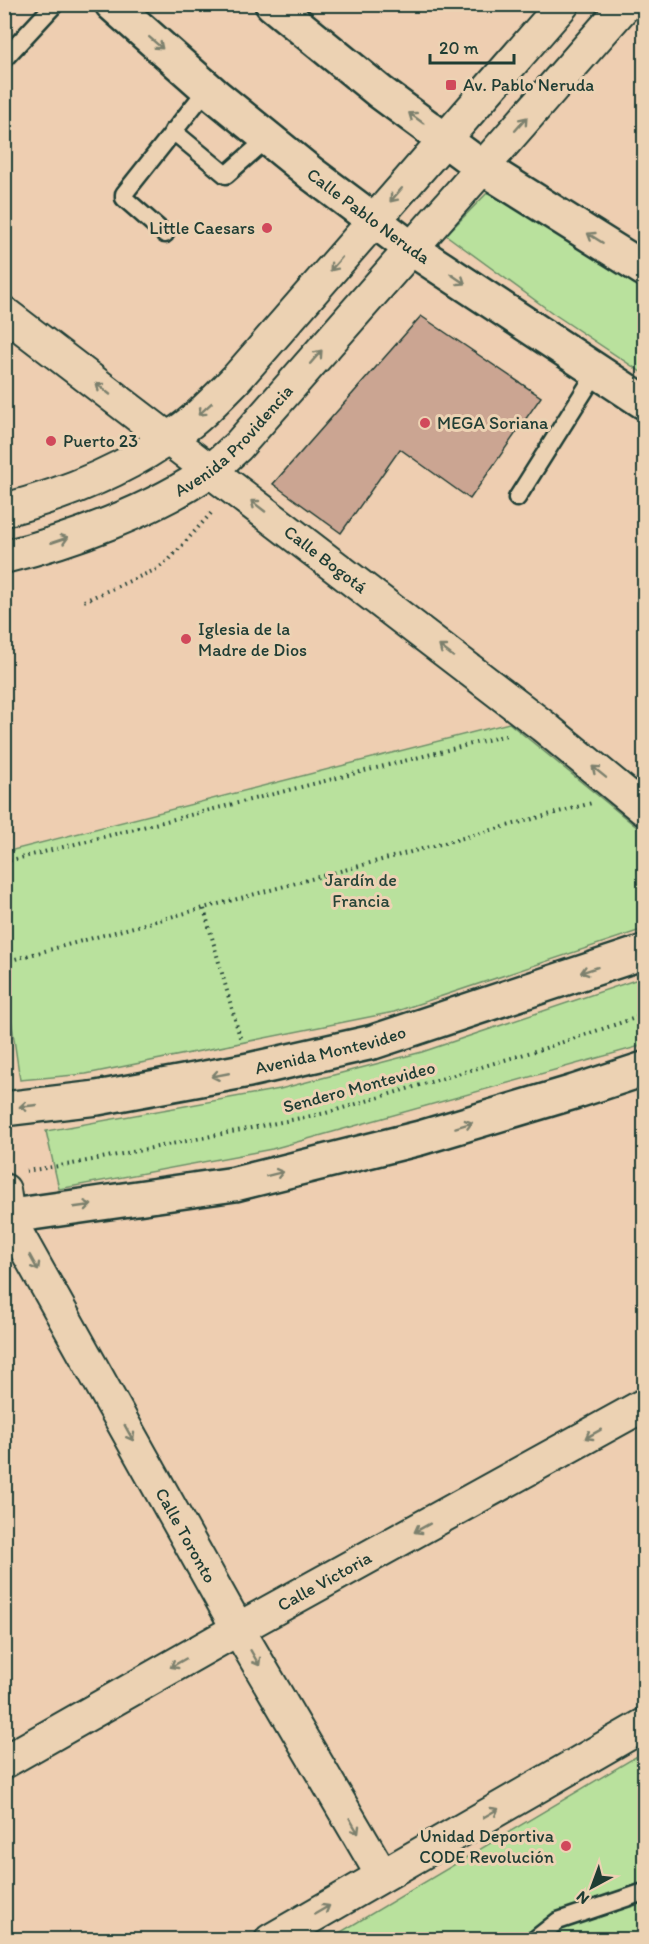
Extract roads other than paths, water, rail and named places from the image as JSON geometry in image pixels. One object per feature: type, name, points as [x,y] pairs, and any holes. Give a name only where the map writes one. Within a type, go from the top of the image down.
[{"type":"street","name":"Calle Pablo Neruda","points":[[112,4],[208,88],[312,174],[412,249],[645,402]]},
{"type":"street","points":[[272,4],[380,92],[483,168],[645,270]]},
{"type":"street","points":[[4,510],[48,499],[127,464],[179,431],[207,408],[236,379],[563,4]]},
{"type":"street","name":"Avenida Providencia","points":[[4,557],[88,530],[223,479],[238,446],[626,4]]},
{"type":"street","name":"Calle Bogotá","points":[[4,313],[543,726],[636,801]]},
{"type":"street","name":"Avenida Montevideo","points":[[4,1109],[96,1098],[249,1070],[374,1042],[645,952]]},
{"type":"street","points":[[8,1199],[235,1184],[420,1138],[645,1069]]},
{"type":"street","name":"Calle Toronto","points":[[8,1199],[238,1629],[382,1875]]},
{"type":"street","name":"Calle Victoria","points":[[5,1760],[645,1405]]},
{"type":"street","points":[[271,1940],[645,1725]]},
{"type":"lane","points":[[4,59],[55,4]]},
{"type":"lane","points":[[165,234],[124,198],[124,194],[208,88]]},
{"type":"lane","points":[[173,131],[226,175],[268,138]]},
{"type":"lane","points":[[518,498],[597,371]]},
{"type":"lane","points":[[534,1940],[558,1921],[645,1892]]},
{"type":"place","name":"Av. Pablo Neruda","points":[[451,85]]},
{"type":"place","name":"Little Caesars","points":[[267,228]]},
{"type":"place","name":"MEGA Soriana","points":[[425,423]]},
{"type":"place","name":"Puerto 23","points":[[51,441]]},
{"type":"place","name":"Iglesia de la Madre de Dios","points":[[186,639]]},
{"type":"place","name":"Unidad Deportiva CODE Revolución","points":[[566,1846]]},
{"type":"park label","name":"Jardín de Francia","points":[[361,890]]}]
